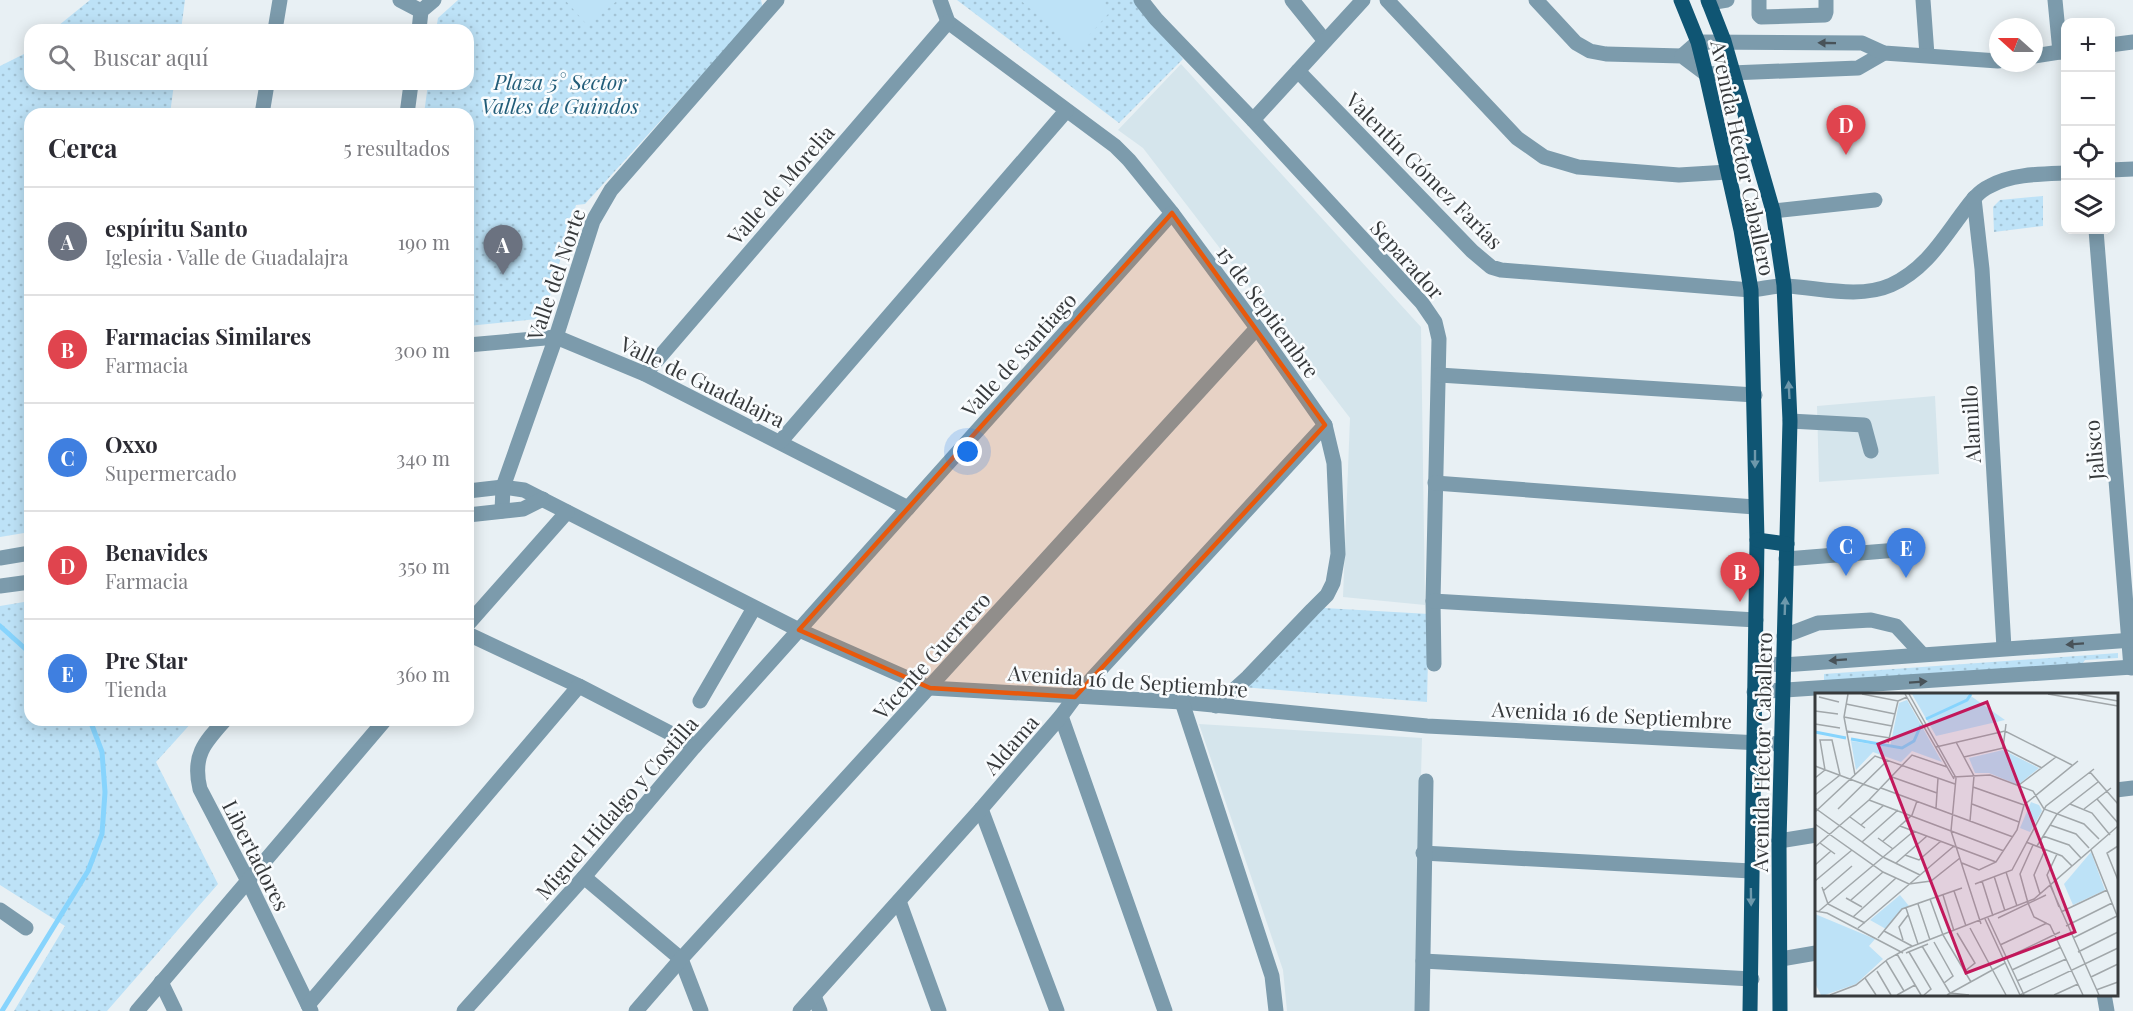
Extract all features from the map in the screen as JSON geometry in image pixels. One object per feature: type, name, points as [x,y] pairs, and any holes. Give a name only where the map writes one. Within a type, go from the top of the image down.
[{"type":"main road","name":"Avenida Héctor Caballero","points":[[1681,0],[1698,42],[1706,75],[1741,230],[1751,290],[1757,540],[1750,1011]]},
{"type":"main road","name":"Avenida Héctor Caballero","points":[[1709,1],[1724,41],[1773,211],[1784,285],[1790,421],[1779,841],[1780,1011]]},
{"type":"main road","points":[[1757,540],[1787,551]]},
{"type":"street","points":[[276,24],[280,0]]},
{"type":"street","points":[[400,0],[421,11]]},
{"type":"street","points":[[420,24],[421,11],[434,0]]},
{"type":"street","points":[[940,0],[948,22]]},
{"type":"street","name":"Separador","points":[[1141,0],[1156,19],[1422,303],[1435,322],[1438,329],[1439,375],[1435,483],[1434,664]]},
{"type":"street","points":[[1292,0],[1325,41]]},
{"type":"street","points":[[1253,120],[1364,0]]},
{"type":"street","points":[[1387,0],[1517,138],[1544,157],[1578,167],[1679,175],[1728,172]]},
{"type":"street","points":[[1536,0],[1576,43],[1590,51],[1605,54],[1682,56],[1706,75],[1858,68],[1884,53]]},
{"type":"street","points":[[1709,1],[1727,0]]},
{"type":"street","points":[[1759,0],[1761,17],[1825,15],[1826,0]]},
{"type":"street","points":[[1923,0],[1927,55]]},
{"type":"street","points":[[2055,0],[2061,38]]},
{"type":"street","name":"Valle del Norte","points":[[502,511],[503,487],[556,337],[593,221],[601,205],[611,190],[772,3]]},
{"type":"street","name":"15 de Septiembre","points":[[948,22],[1122,153],[1172,213],[1325,425],[1334,463],[1338,554],[1333,583],[1327,595],[1248,677],[1216,706]]},
{"type":"street","name":"Valle de Morelia","points":[[645,374],[948,22]]},
{"type":"street","points":[[1682,56],[1698,42],[1862,43],[1884,53],[1989,61]]},
{"type":"street","points":[[2115,44],[2133,42]]},
{"type":"street","points":[[2043,54],[2061,51]]},
{"type":"street","name":"Valentín Gómez Farías","points":[[1298,71],[1472,251],[1491,267],[1502,270],[1751,290],[1784,285],[1839,291],[1869,290],[1890,285],[1928,260],[1974,198]]},
{"type":"street","points":[[263,108],[266,90]]},
{"type":"street","points":[[408,108],[410,90]]},
{"type":"street","points":[[780,442],[1066,111]]},
{"type":"street","points":[[2115,170],[2133,169]]},
{"type":"street","points":[[1974,198],[1988,186],[2004,180],[2061,174]]},
{"type":"street","name":"Alamillo","points":[[1974,198],[1983,269],[2004,648]]},
{"type":"street","points":[[1773,211],[1875,200]]},
{"type":"street","name":"Valle de Santiago","points":[[799,630],[1172,213]]},
{"type":"street","name":"Jalisco","points":[[2096,234],[2132,667]]},
{"type":"street","name":"Vicente Guerrero","points":[[636,1011],[1257,328]]},
{"type":"street","name":"Valle de Guadalajra","points":[[474,344],[556,337],[645,374],[908,508]]},
{"type":"street","points":[[1439,375],[1755,395]]},
{"type":"street","points":[[1790,421],[1864,425],[1871,451]]},
{"type":"street","name":"Aldama","points":[[800,1011],[981,809],[1075,698],[1325,425]]},
{"type":"street","points":[[1435,483],[1755,507]]},
{"type":"street","name":"Avenida 16 de Septiembre","points":[[474,490],[503,487],[524,490],[799,630],[930,688],[1075,698],[1182,702],[1427,726],[1781,744]]},
{"type":"street","points":[[474,514],[523,508],[543,499]]},
{"type":"street","points":[[474,617],[567,512]]},
{"type":"street","points":[[1787,551],[1898,550]]},
{"type":"street","points":[[0,558],[24,555]]},
{"type":"street","points":[[0,586],[24,583]]},
{"type":"street","points":[[1433,601],[1756,620]]},
{"type":"street","points":[[700,700],[754,608]]},
{"type":"street","points":[[1784,636],[1818,623],[1871,620],[1896,626],[1922,654]]},
{"type":"street","name":"Miguel Hidalgo y Costilla","points":[[464,1011],[799,630]]},
{"type":"street","points":[[474,637],[579,686],[695,746]]},
{"type":"street","points":[[1756,663],[1783,664],[2131,640]]},
{"type":"street","name":"Avenida 16 de Septiembre","points":[[1754,692],[2132,667]]},
{"type":"street","points":[[310,1008],[579,686]]},
{"type":"street","points":[[1182,702],[1272,976],[1276,1011]]},
{"type":"street","points":[[1061,716],[1165,1011]]},
{"type":"street","name":"Libertadores","points":[[220,726],[204,743],[198,759],[196,776],[200,789],[310,1008]]},
{"type":"street","points":[[137,1011],[380,726]]},
{"type":"street","points":[[1422,1011],[1426,781]]},
{"type":"street","points":[[2118,790],[2133,788]]},
{"type":"street","points":[[981,809],[1057,1011]]},
{"type":"street","points":[[1779,841],[1815,835]]},
{"type":"street","points":[[1424,853],[1751,872]]},
{"type":"street","points":[[584,877],[681,959],[700,1011]]},
{"type":"street","points":[[899,901],[939,1011]]},
{"type":"street","points":[[0,910],[26,928]]},
{"type":"street","points":[[1781,959],[1815,953]]},
{"type":"street","points":[[1423,961],[1752,979]]},
{"type":"street","points":[[160,982],[175,1011]]},
{"type":"street","points":[[814,996],[820,1011]]},
{"type":"street","points":[[2104,996],[2107,1011]]},
{"type":"highlighted area","points":[[1172,213],[1325,425],[1075,697],[930,688],[799,630]]},
{"type":"shaded area","points":[[1181,64],[1421,327],[1425,605],[1343,597],[1350,418],[1143,148],[1118,130]]},
{"type":"shaded area","points":[[1935,396],[1939,474],[1819,482],[1817,406]]},
{"type":"shaded area","points":[[1199,724],[1422,738],[1415,1011],[1287,1011],[1283,970]]},
{"type":"green space","points":[[90,0],[185,0],[182,24],[60,24]]},
{"type":"green space","name":"Plaza 5° Sector Valles de Guindos","points":[[458,0],[761,0],[763,8],[585,204],[576,205],[545,313],[537,319],[474,325],[474,108],[425,108],[427,90],[474,90],[474,24],[437,24],[438,18]]},
{"type":"green space","points":[[565,0],[618,0],[588,26]]},
{"type":"green space","points":[[957,0],[1136,0],[1183,59],[1119,123]]},
{"type":"green space","points":[[1020,0],[1097,0],[1110,12],[1077,49]]},
{"type":"green space","points":[[24,54],[24,90],[173,90],[171,108],[24,108],[24,533],[0,537],[0,66]]},
{"type":"green space","points":[[2043,196],[2043,226],[1994,232],[1993,207],[2000,200]]},
{"type":"green space","points":[[24,602],[24,726],[189,726],[156,762],[218,884],[107,1011],[14,1011],[65,926],[0,885],[0,606]]},
{"type":"green space","points":[[1324,608],[1429,614],[1427,702],[1242,687]]},
{"type":"green space","points":[[2118,653],[2118,658],[2085,660],[2080,667],[1824,684],[1824,674]]},
{"type":"waterway","points":[[0,626],[24,648]]},
{"type":"waterway","points":[[2,1011],[88,871],[102,834],[105,792],[102,752],[92,726]]},
{"type":"place","name":"Benavides","points":[[1846,155]]},
{"type":"place","name":"espíritu Santo","points":[[503,275]]},
{"type":"place","name":"Oxxo","points":[[1846,576]]},
{"type":"place","name":"Pre Star","points":[[1906,578]]},
{"type":"place","name":"Farmacias Similares","points":[[1740,602]]}]
